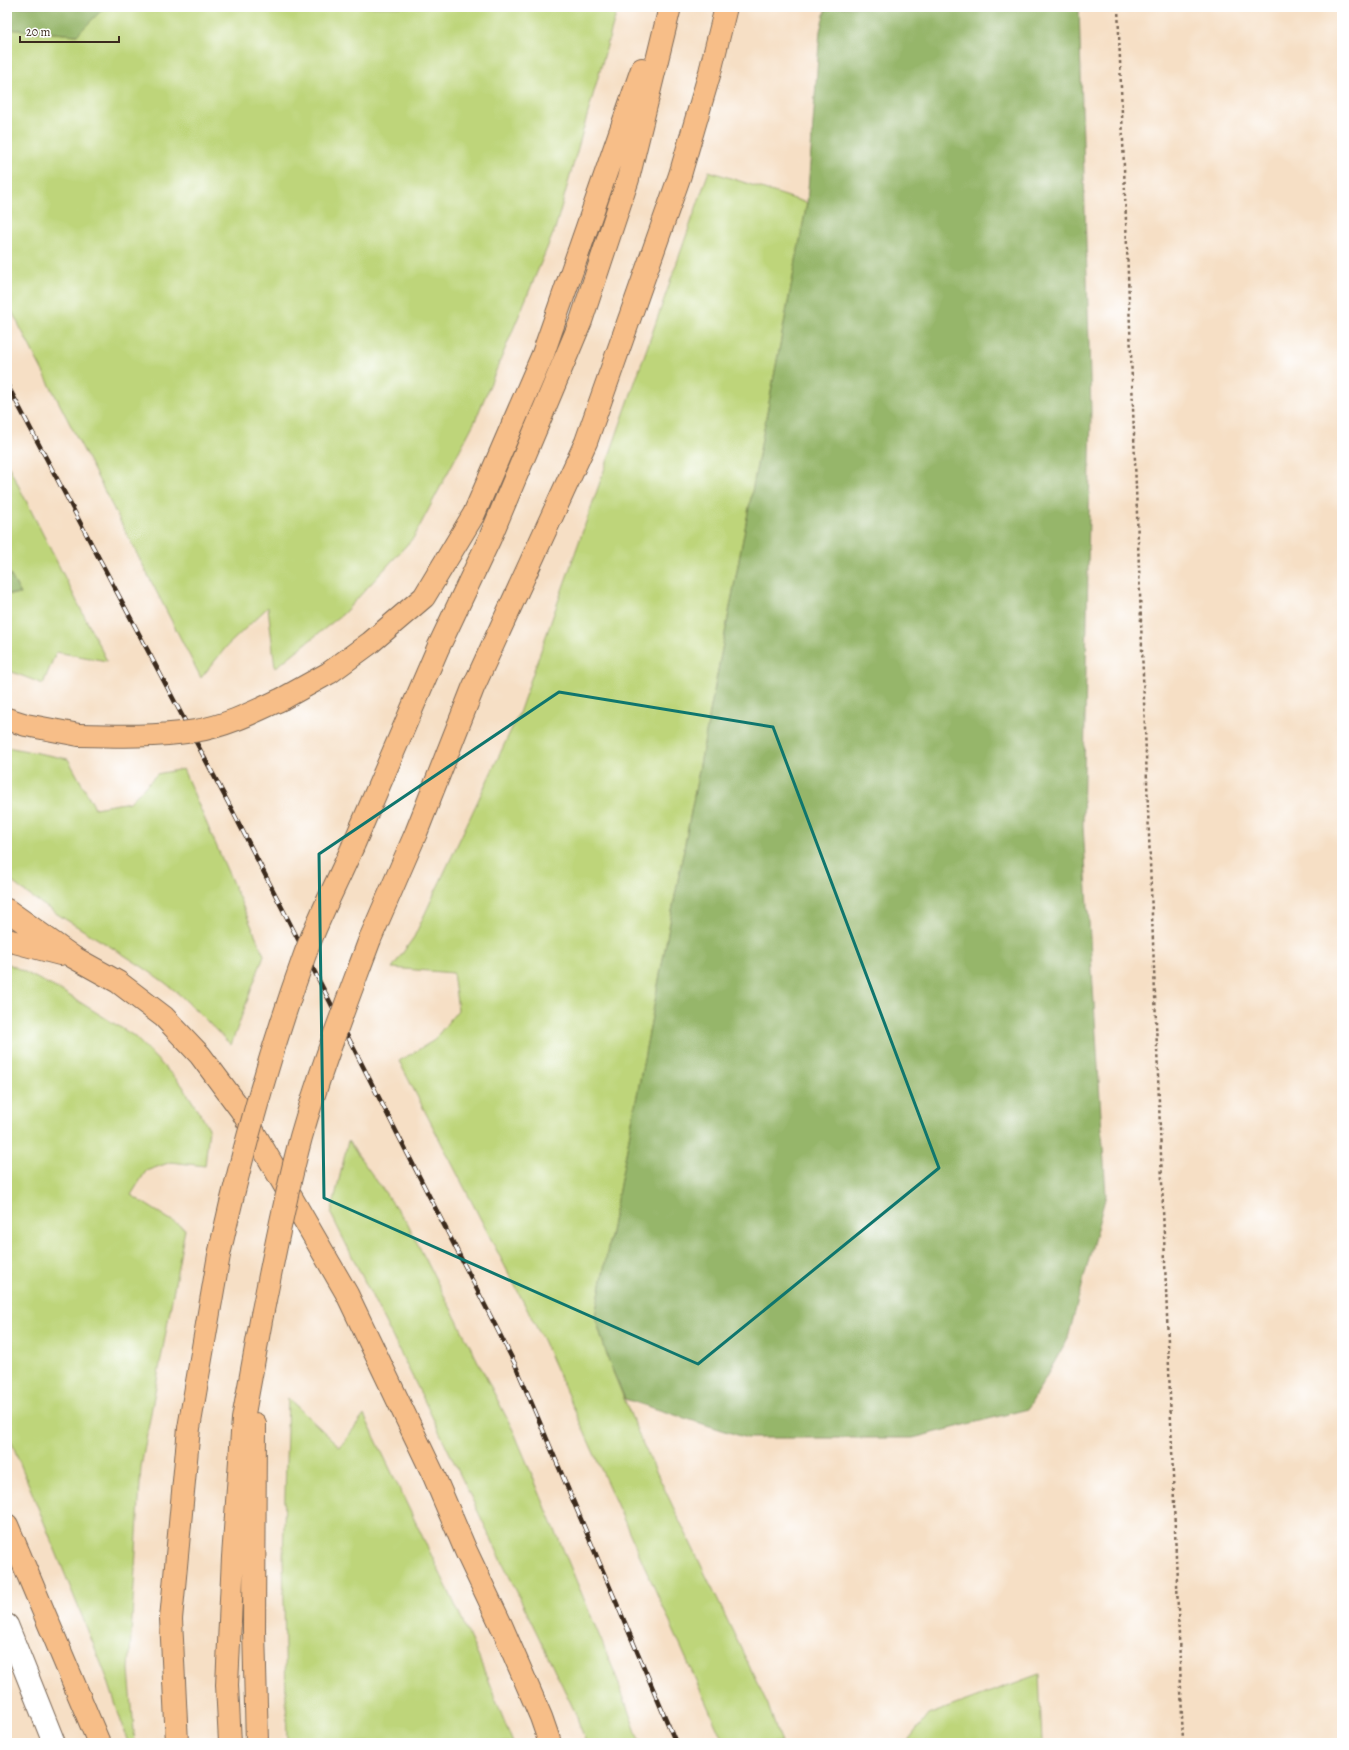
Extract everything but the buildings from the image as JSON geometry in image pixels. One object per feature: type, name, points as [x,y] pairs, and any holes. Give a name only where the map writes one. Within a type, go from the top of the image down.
[{"type":"highway","points":[[7,719],[26,725],[79,735],[140,737],[196,731],[241,718],[284,698],[329,673],[370,643],[424,597],[474,514],[543,354],[663,7]]},
{"type":"highway","points":[[177,1743],[171,1619],[189,1428],[219,1255],[233,1192],[257,1106],[304,956],[353,846],[434,655],[490,538],[581,321],[628,179],[670,7]]},
{"type":"highway","points":[[230,1743],[227,1685],[233,1557],[243,1419],[282,1213],[302,1136],[332,1044],[370,939],[416,833],[473,688],[586,442],[680,175],[710,72],[726,7]]},
{"type":"highway","points":[[7,910],[73,957],[118,982],[164,1017],[200,1055],[240,1110],[346,1294],[434,1476],[466,1551],[505,1634],[541,1717],[550,1743]]},
{"type":"highway","points":[[7,940],[73,957]]},
{"type":"highway","points":[[254,1360],[256,1468],[254,1630],[257,1743]]},
{"type":"highway","points":[[7,1525],[99,1743]]},
{"type":"street","points":[[7,1625],[54,1743]]},
{"type":"path","points":[[1118,7],[1183,1743]]},
{"type":"highlighted area","points":[[559,692],[773,727],[939,1168],[698,1364],[324,1198],[319,854]]},
{"type":"green space","points":[[7,7],[105,7],[77,35],[7,29]]},
{"type":"green space","points":[[105,7],[618,7],[555,229],[475,421],[414,537],[343,614],[275,668],[268,607],[227,646],[201,678],[7,302],[7,29],[77,35]]},
{"type":"green space","points":[[826,7],[1079,7],[1091,411],[1083,826],[1106,1195],[1068,1338],[1028,1409],[913,1438],[747,1438],[625,1399],[609,1362],[595,1316],[807,203],[820,31]]},
{"type":"green space","points":[[709,171],[807,203],[595,1316],[609,1362],[641,1440],[768,1705],[781,1743],[724,1743],[543,1340],[399,1061],[433,1041],[458,1010],[453,973],[392,968],[414,937],[519,713]]},
{"type":"green space","points":[[7,463],[107,661],[56,652],[43,684],[7,670],[7,594],[21,594],[7,569]]},
{"type":"green space","points":[[7,569],[21,594],[7,594]]},
{"type":"green space","points":[[7,747],[68,759],[95,808],[130,802],[157,774],[183,769],[264,955],[231,1045],[190,1004],[164,982],[45,906],[7,878]]},
{"type":"green space","points":[[7,963],[62,991],[134,1036],[182,1085],[209,1128],[205,1166],[171,1162],[146,1171],[131,1195],[185,1229],[141,1467],[129,1670],[135,1743],[128,1743],[107,1678],[7,1431]]},
{"type":"green space","points":[[348,1141],[407,1223],[514,1432],[614,1671],[640,1743],[586,1743],[575,1712],[423,1398],[331,1214]]},
{"type":"green space","points":[[288,1398],[340,1447],[364,1415],[452,1598],[479,1658],[513,1743],[287,1743],[283,1558]]},
{"type":"green space","points":[[1039,1674],[1042,1743],[906,1743],[928,1715]]},
{"type":"railway","points":[[7,384],[232,810],[515,1364],[676,1743]]}]
